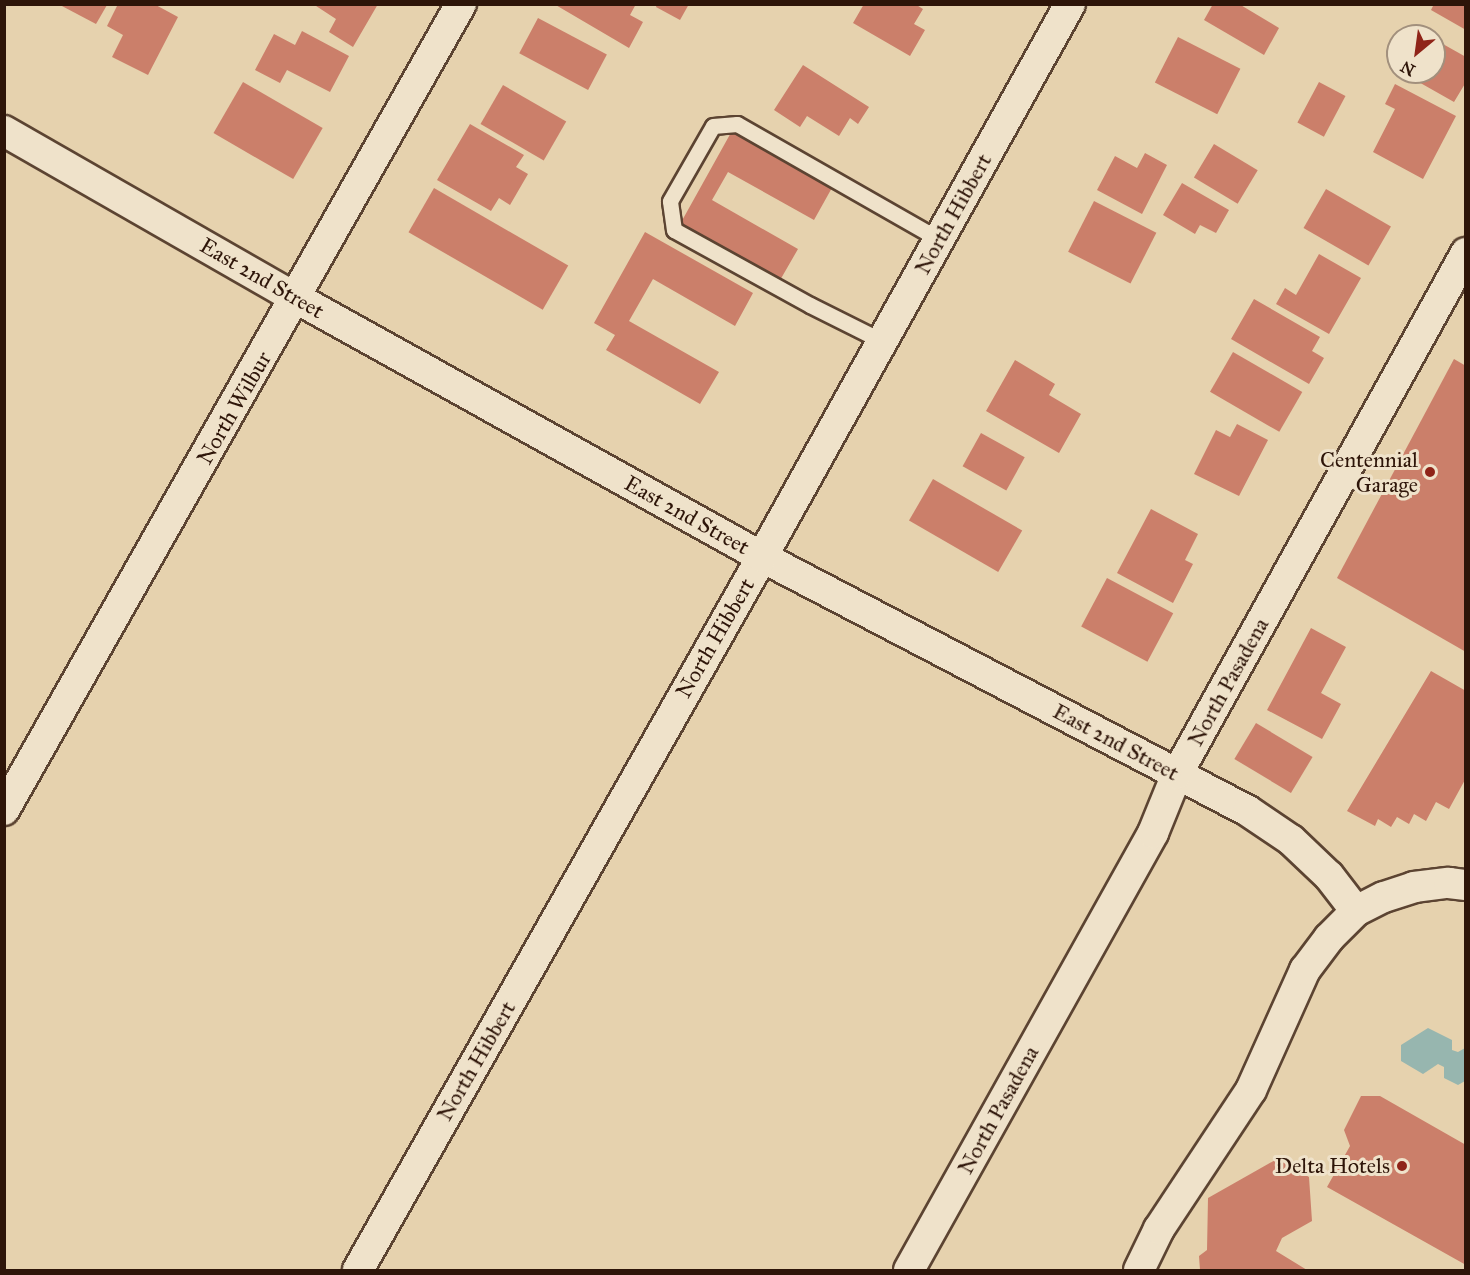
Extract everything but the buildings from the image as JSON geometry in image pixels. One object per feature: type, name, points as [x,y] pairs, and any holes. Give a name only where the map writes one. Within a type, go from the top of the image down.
[{"type":"street","name":"North Wilbur","points":[[4,810],[461,4]]},
{"type":"street","name":"North Hibbert","points":[[358,1270],[762,557],[1070,4]]},
{"type":"street","name":"East 2nd Street","points":[[4,131],[296,298],[762,557],[1248,811],[1291,840],[1329,876],[1356,911]]},
{"type":"street","name":"North Pasadena","points":[[909,1270],[1153,832],[1177,774],[1466,253]]},
{"type":"street","points":[[1139,1270],[1159,1229],[1259,1076],[1305,970],[1329,938],[1356,911],[1384,897],[1414,887],[1449,883],[1466,885]]},
{"type":"lane","points":[[882,341],[810,305],[674,230],[670,201],[713,126],[737,124],[939,239]]},
{"type":"water","points":[[1428,1028],[1452,1040],[1452,1050],[1458,1052],[1465,1048],[1465,1081],[1458,1085],[1444,1078],[1444,1067],[1438,1064],[1423,1074],[1401,1061],[1401,1045]]},
{"type":"place","name":"Centennial Garage","points":[[1430,472]]},
{"type":"place","name":"Delta Hotels","points":[[1402,1166]]}]
